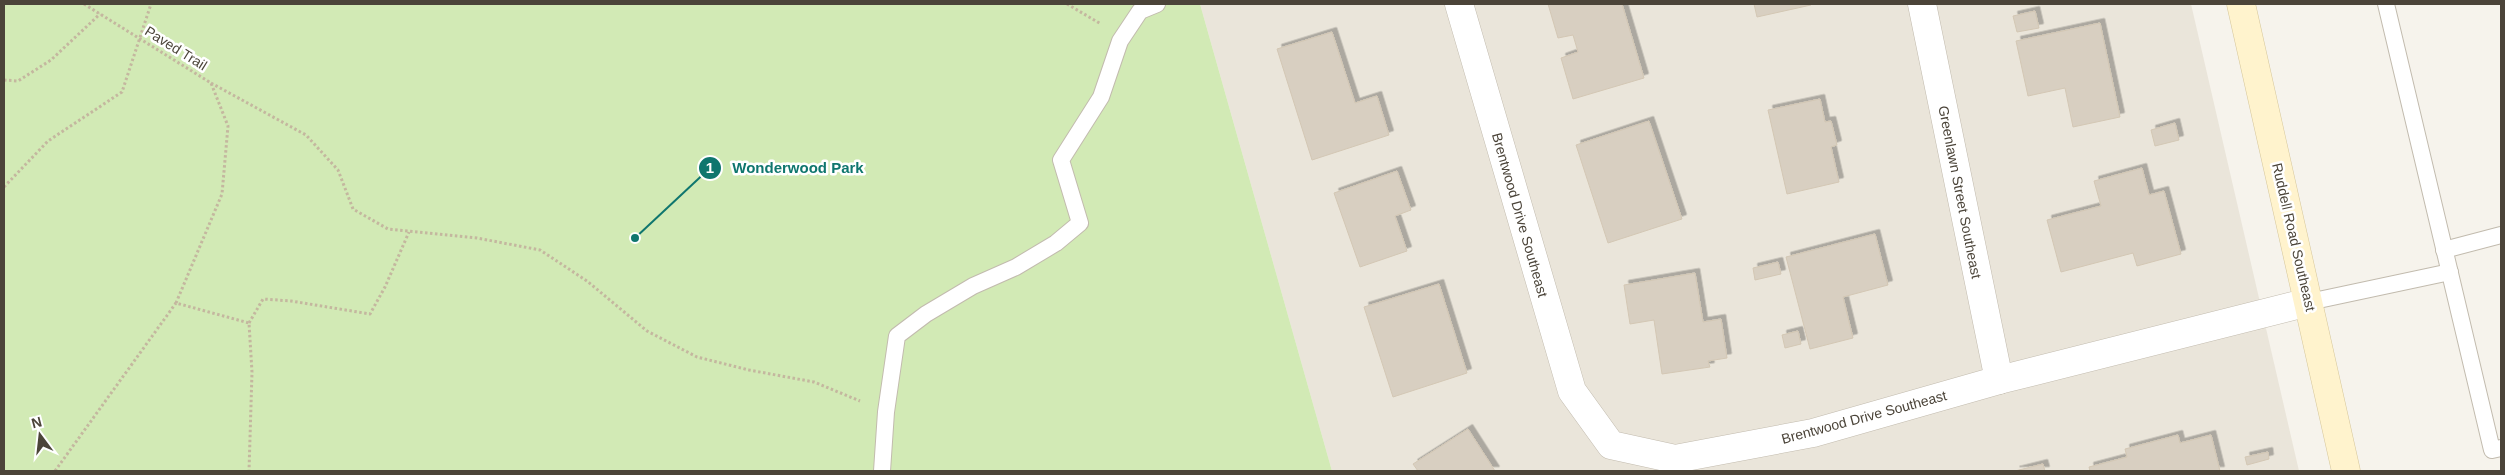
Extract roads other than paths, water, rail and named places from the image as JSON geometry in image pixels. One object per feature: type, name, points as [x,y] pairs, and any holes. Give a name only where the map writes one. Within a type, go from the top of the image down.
[{"type":"main road","name":"Ruddell Road Southeast","points":[[2241,4],[2346,471]]},
{"type":"street","name":"Brentwood Drive Southeast","points":[[1458,4],[1572,391],[1611,445],[1675,459],[1813,433],[1999,380],[2309,302]]},
{"type":"street","name":"Greenlawn Street Southeast","points":[[1922,4],[1999,380]]},
{"type":"lane","points":[[882,471],[886,412],[897,336],[926,314],[973,286],[1016,267],[1056,243],[1080,223],[1061,160],[1101,97],[1120,41],[1140,11],[1157,4]]},
{"type":"lane","points":[[2386,4],[2492,450],[2501,448]]},
{"type":"lane","points":[[2444,250],[2501,235]]},
{"type":"lane","points":[[2309,302],[2450,272]]},
{"type":"place","name":"Wonderwood Park","points":[[635,238]]}]
